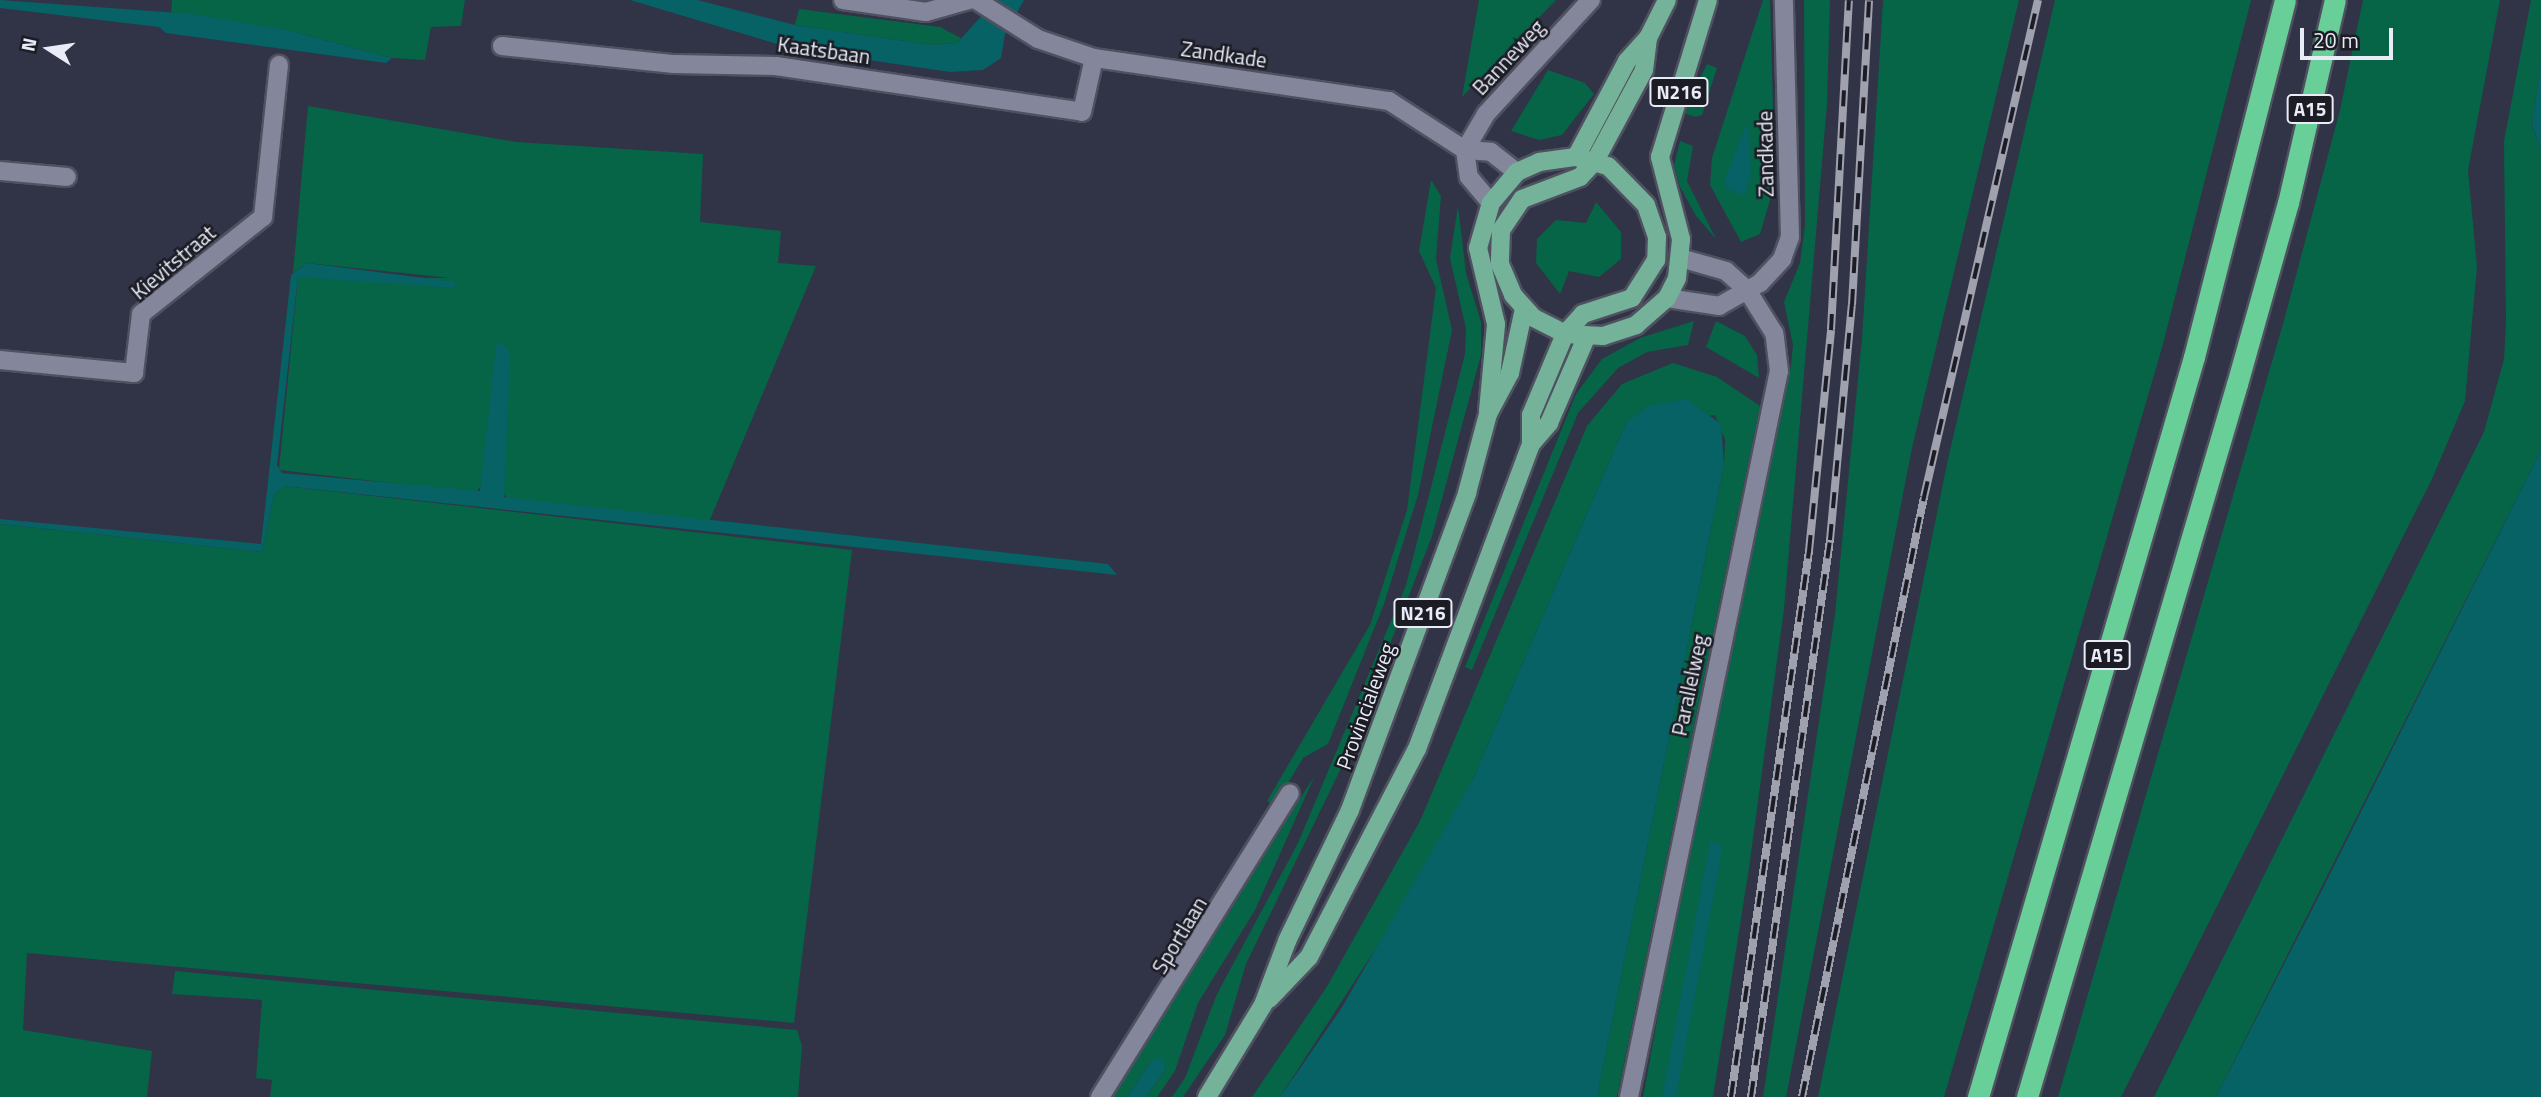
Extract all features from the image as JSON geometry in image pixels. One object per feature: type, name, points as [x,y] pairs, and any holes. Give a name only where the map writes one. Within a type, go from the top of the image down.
[{"type":"highway","name":"A15","points":[[1978,1097],[2194,357],[2285,0]]},
{"type":"highway","name":"A15","points":[[2027,1097],[2241,371],[2335,0]]},
{"type":"main road","name":"N216","points":[[1576,157],[1627,61],[1648,38],[1667,0]]},
{"type":"main road","name":"N216","points":[[1667,298],[1680,258],[1677,220],[1663,185],[1660,157],[1708,0]]},
{"type":"main road","name":"N216","points":[[1505,220],[1522,199],[1580,177],[1595,161],[1644,70],[1648,38]]},
{"type":"main road","points":[[1517,172],[1539,162],[1576,157],[1595,161],[1636,189],[1654,224],[1658,250],[1680,258]]},
{"type":"main road","name":"N216","points":[[1491,203],[1517,172]]},
{"type":"main road","points":[[1491,203],[1505,220],[1500,264],[1505,281],[1524,309],[1565,334],[1586,338],[1636,325],[1667,298]]},
{"type":"main road","name":"Provincialeweg","points":[[1207,1097],[1263,1005],[1287,942],[1350,810],[1467,493],[1488,414],[1495,309],[1478,248],[1491,203]]},
{"type":"main road","name":"N216","points":[[1565,334],[1583,314],[1632,298],[1649,275],[1658,250]]},
{"type":"main road","name":"Provincialeweg","points":[[1488,414],[1510,373],[1524,309]]},
{"type":"main road","name":"Provincialeweg","points":[[1531,444],[1531,415],[1565,334]]},
{"type":"main road","name":"Provincialeweg","points":[[1263,1005],[1309,957],[1411,761],[1531,444],[1549,423],[1586,338]]},
{"type":"street","points":[[843,0],[926,12],[976,2]]},
{"type":"street","name":"Banneweg","points":[[1465,150],[1486,114],[1591,0]]},
{"type":"street","name":"Zandkade","points":[[1667,298],[1708,308],[1747,290],[1772,272],[1790,237],[1784,0]]},
{"type":"street","name":"Zandkade","points":[[976,2],[1062,50],[1094,58],[1371,96],[1435,127],[1465,150],[1492,152],[1517,172]]},
{"type":"street","name":"Kaatsbaan","points":[[502,46],[674,64],[776,65],[1082,113],[1094,58]]},
{"type":"street","name":"Kievitstraat","points":[[0,360],[134,373],[141,314],[263,217],[279,65]]},
{"type":"street","points":[[1465,150],[1469,177],[1491,203]]},
{"type":"street","points":[[0,171],[66,177]]},
{"type":"street","points":[[1680,258],[1726,271],[1747,290]]},
{"type":"street","name":"Parallelweg","points":[[1629,1097],[1779,371],[1774,333],[1747,290]]},
{"type":"street","name":"Sportlaan","points":[[1100,1097],[1290,793]]},
{"type":"shaded area","points":[[0,0],[192,14],[287,30],[392,58],[386,63],[166,33],[159,27],[0,8]]},
{"type":"shaded area","points":[[172,0],[465,0],[461,26],[431,27],[425,60],[392,58],[287,30],[171,14]]},
{"type":"shaded area","points":[[630,0],[697,0],[795,25],[932,45],[957,43],[996,0],[1024,0],[1005,34],[1001,58],[983,70],[950,72],[794,49]]},
{"type":"shaded area","points":[[1479,0],[1556,0],[1462,97]]},
{"type":"shaded area","points":[[1763,0],[1770,0],[1775,183],[1760,234],[1741,242],[1710,185],[1712,158]]},
{"type":"shaded area","points":[[1804,0],[1830,0],[1827,104],[1784,609],[1749,868],[1713,1097],[1643,1097],[1687,858],[1791,365],[1793,345],[1784,302],[1800,263],[1805,225]]},
{"type":"shaded area","points":[[1883,0],[2019,0],[1912,448],[1786,1097],[1763,1097],[1835,614],[1862,338]]},
{"type":"shaded area","points":[[2055,0],[2251,0],[2163,344],[1944,1097],[1818,1097],[1948,459]]},
{"type":"shaded area","points":[[2363,0],[2500,0],[2468,170],[2477,267],[2465,401],[2432,479],[2121,1097],[2058,1097],[2283,324],[2340,110]]},
{"type":"shaded area","points":[[2531,0],[2541,0],[2541,62],[2532,126],[2541,150],[2541,450],[2216,1097],[2154,1097],[2484,432],[2504,359],[2504,141]]},
{"type":"shaded area","points":[[799,9],[940,27],[961,38],[957,43],[932,45],[795,25]]},
{"type":"shaded area","points":[[2541,62],[2541,150],[2532,125]]},
{"type":"shaded area","points":[[1707,64],[1717,68],[1702,115],[1696,117],[1683,113]]},
{"type":"shaded area","points":[[1548,70],[1585,83],[1594,94],[1562,135],[1539,140],[1511,131]]},
{"type":"shaded area","points":[[308,106],[516,142],[703,154],[700,222],[781,231],[778,263],[816,266],[709,522],[509,499],[485,479],[476,493],[279,470],[298,277],[451,278],[307,263],[293,273]]},
{"type":"shaded area","points":[[1748,120],[1751,176],[1744,196],[1727,189],[1724,182]]},
{"type":"shaded area","points":[[1680,141],[1693,146],[1687,181],[1716,239],[1696,216],[1680,187],[1674,165]]},
{"type":"shaded area","points":[[1431,180],[1441,196],[1436,259],[1452,330],[1418,495],[1384,604],[1328,744],[1303,758],[1275,805],[1267,801],[1370,625],[1407,510],[1436,288],[1419,251]]},
{"type":"shaded area","points":[[1596,202],[1621,232],[1621,259],[1599,277],[1569,271],[1560,294],[1536,263],[1537,239],[1556,220],[1586,223]]},
{"type":"shaded area","points":[[1458,206],[1466,273],[1481,322],[1481,355],[1432,536],[1345,760],[1246,964],[1225,1035],[1183,1097],[1172,1097],[1185,1078],[1217,994],[1298,843],[1406,585],[1465,354],[1466,329],[1450,258]]},
{"type":"shaded area","points":[[307,263],[455,282],[454,288],[298,277],[277,465],[282,473],[480,491],[496,346],[501,342],[510,353],[504,497],[1108,564],[1117,575],[284,486],[274,495],[262,552],[0,524],[0,519],[261,544],[291,275]]},
{"type":"shaded area","points":[[1694,321],[1688,345],[1647,352],[1618,368],[1578,413],[1472,670],[1465,667],[1576,394],[1602,359],[1640,338]]},
{"type":"shaded area","points":[[1716,321],[1745,336],[1757,355],[1759,378],[1706,347]]},
{"type":"shaded area","points":[[1673,363],[1717,377],[1760,406],[1617,1097],[1597,1097],[1724,464],[1725,440],[1715,415],[1626,423],[1473,779],[1418,883],[1280,1097],[1252,1097],[1326,988],[1420,821],[1587,426],[1622,384]]},
{"type":"shaded area","points":[[1687,399],[1721,424],[1724,464],[1597,1097],[1280,1097],[1341,1009],[1473,779],[1626,423],[1648,406]]},
{"type":"shaded area","points":[[2541,450],[2541,1097],[2216,1097],[2322,890]]},
{"type":"shaded area","points":[[284,486],[852,550],[794,1023],[27,953],[23,1030],[152,1051],[147,1097],[0,1097],[0,524],[262,552],[274,495]]},
{"type":"shaded area","points":[[1315,775],[1255,910],[1198,1003],[1175,1071],[1157,1097],[1146,1097],[1166,1069],[1152,1060],[1127,1097],[1113,1097]]},
{"type":"shaded area","points":[[1710,842],[1723,845],[1676,1097],[1662,1097]]},
{"type":"shaded area","points":[[175,971],[797,1030],[802,1046],[798,1097],[270,1097],[272,1080],[256,1078],[262,1000],[172,994]]},
{"type":"shaded area","points":[[1161,1058],[1166,1069],[1146,1097],[1127,1097],[1152,1060]]},
{"type":"railway","points":[[1731,1097],[1809,551],[1831,330],[1849,0]]},
{"type":"railway","points":[[1751,1097],[1830,540],[1852,305],[1869,0]]},
{"type":"railway","points":[[1802,1097],[1924,497],[2038,0]]}]
